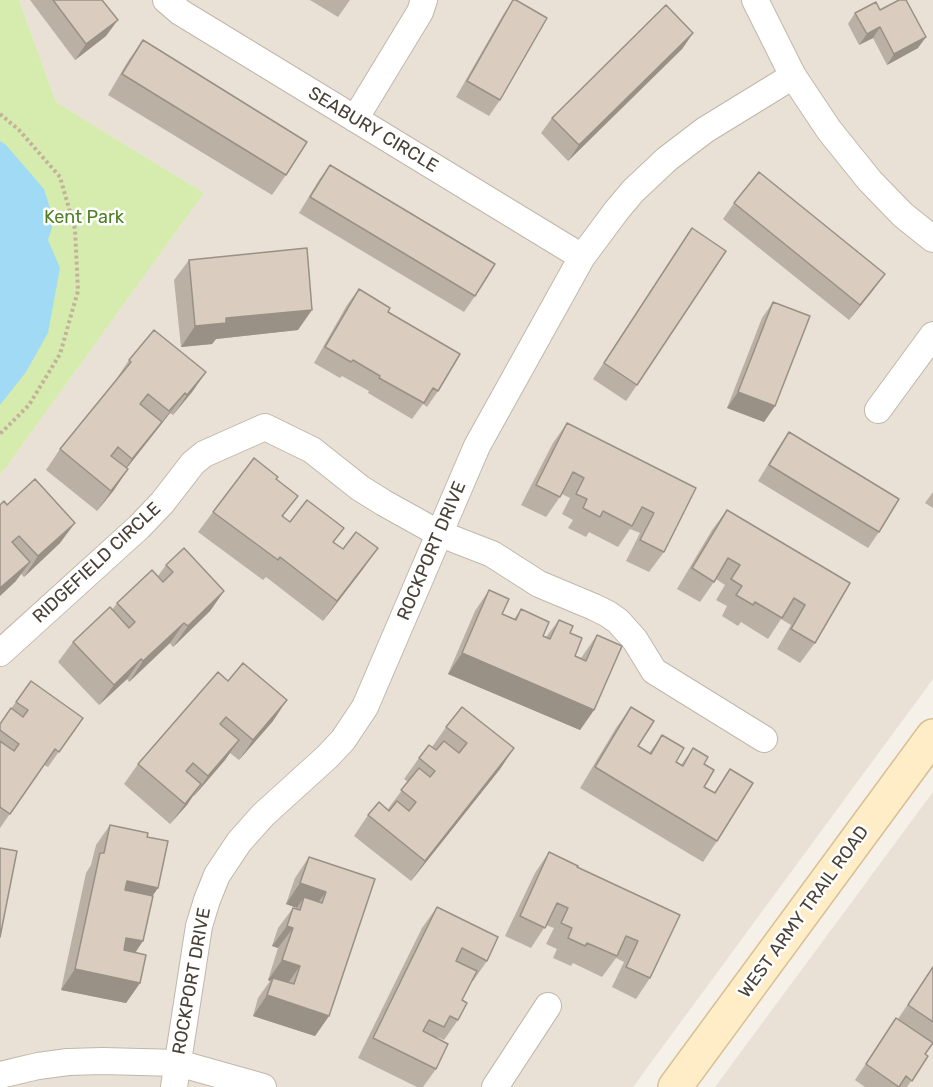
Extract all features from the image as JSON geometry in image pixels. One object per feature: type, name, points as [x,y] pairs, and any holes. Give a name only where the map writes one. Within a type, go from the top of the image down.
[{"type":"main road","name":"WEST ARMY TRAIL ROAD","points":[[675,1087],[933,736]]},
{"type":"street","name":"SEABURY CIRCLE","points":[[166,0],[180,12],[582,257]]},
{"type":"street","points":[[355,119],[420,12],[424,0]]},
{"type":"street","points":[[755,0],[793,75],[850,158],[903,215],[933,239]]},
{"type":"street","name":"ROCKPORT DRIVE","points":[[176,1075],[199,926],[218,875],[238,842],[263,815],[327,757],[355,723],[374,688],[438,533],[477,446],[582,257],[633,191],[667,159],[705,130],[793,75]]},
{"type":"street","points":[[878,410],[933,335]]},
{"type":"street","name":"RIDGEFIELD CIRCLE","points":[[0,653],[139,527],[162,503],[193,463],[204,454],[265,427],[312,450],[360,488],[438,533],[492,554],[539,584],[608,614],[618,621],[635,640],[654,671],[764,739]]},
{"type":"street","points":[[495,1087],[548,1006]]},
{"type":"street","points":[[0,1075],[38,1066],[103,1061],[176,1075],[263,1087]]},
{"type":"path","points":[[0,114],[19,130],[60,177],[75,229],[78,291],[60,354],[29,405],[0,434]]},
{"type":"shaded area","points":[[19,0],[933,0],[933,679],[633,1087],[0,1087],[0,474],[204,193],[56,102]]},
{"type":"shaded area","points":[[933,792],[933,1087],[715,1087]]},
{"type":"green space","name":"Kent Park","points":[[0,0],[19,0],[56,102],[204,193],[0,474]]},
{"type":"water","points":[[0,141],[44,189],[54,221],[48,240],[60,268],[48,333],[26,372],[0,405]]},
{"type":"building","points":[[53,0],[102,0],[118,20],[86,44]]},
{"type":"building","points":[[513,0],[547,18],[500,100],[467,81]]},
{"type":"building","points":[[899,0],[906,0],[926,37],[894,54],[880,27],[867,34],[855,13],[876,2],[880,10]]},
{"type":"building","points":[[666,5],[693,33],[579,145],[552,118]]},
{"type":"building","points":[[143,40],[307,142],[286,175],[122,74]]},
{"type":"building","points":[[330,165],[495,264],[475,296],[310,197]]},
{"type":"building","points":[[759,172],[885,274],[860,305],[734,203]]},
{"type":"building","points":[[692,228],[726,251],[637,385],[604,363]]},
{"type":"building","points":[[307,248],[312,310],[226,318],[226,323],[195,326],[189,260]]},
{"type":"building","points":[[359,289],[390,308],[388,312],[460,354],[438,391],[433,388],[424,403],[379,378],[380,376],[353,360],[351,362],[325,347]]},
{"type":"building","points":[[773,302],[810,316],[775,406],[738,392]]},
{"type":"building","points":[[154,330],[206,372],[187,395],[185,393],[169,411],[148,394],[140,404],[162,422],[132,459],[118,447],[111,456],[128,469],[111,491],[60,449]]},
{"type":"building","points":[[567,423],[696,488],[664,552],[640,540],[654,513],[642,507],[632,526],[603,511],[600,517],[583,508],[587,499],[576,494],[584,478],[573,472],[560,497],[536,485]]},
{"type":"building","points":[[789,432],[899,499],[879,532],[769,465]]},
{"type":"building","points":[[254,458],[298,496],[282,516],[290,522],[307,500],[344,528],[333,542],[343,549],[356,532],[378,548],[337,601],[280,557],[278,560],[213,512]]},
{"type":"building","points":[[35,479],[75,523],[38,556],[19,536],[12,542],[30,562],[0,588],[0,505],[4,501],[7,505]]},
{"type":"building","points":[[727,510],[850,583],[815,643],[791,629],[805,605],[794,598],[782,618],[755,602],[753,605],[736,595],[742,586],[731,579],[740,565],[728,558],[714,582],[692,568]]},
{"type":"building","points":[[184,548],[224,591],[188,626],[184,623],[114,685],[73,642],[110,607],[129,628],[135,622],[117,603],[152,570],[163,582],[173,572],[166,565]]},
{"type":"building","points":[[489,590],[509,599],[502,614],[516,620],[521,609],[549,622],[543,636],[550,639],[559,620],[573,626],[570,633],[582,638],[575,656],[586,661],[597,635],[622,646],[594,710],[462,653]]},
{"type":"building","points":[[243,663],[287,700],[253,740],[226,717],[220,724],[239,740],[208,776],[193,763],[186,771],[201,784],[185,804],[138,764],[218,672],[228,681]]},
{"type":"building","points":[[31,681],[83,718],[59,752],[55,749],[10,814],[0,807],[0,741],[14,751],[19,744],[0,730],[0,724],[11,708],[23,717],[28,710],[16,702]]},
{"type":"building","points":[[462,707],[514,748],[425,861],[368,815],[379,802],[389,811],[397,801],[409,811],[416,802],[401,790],[419,768],[430,777],[435,771],[419,758],[429,745],[436,750],[444,741],[459,753],[467,743],[446,727]]},
{"type":"building","points":[[631,707],[654,721],[638,746],[651,754],[662,735],[684,748],[676,762],[683,766],[693,748],[708,757],[704,764],[714,770],[704,787],[715,793],[730,769],[753,783],[717,841],[595,767]]},
{"type":"building","points":[[110,825],[148,833],[147,837],[168,841],[158,888],[127,881],[125,890],[153,896],[143,941],[126,938],[124,950],[146,955],[140,983],[75,969],[100,853],[104,853]]},
{"type":"building","points":[[0,848],[17,851],[0,937]]},
{"type":"building","points":[[549,852],[680,915],[650,978],[626,967],[638,941],[626,936],[617,956],[587,943],[585,946],[568,938],[572,928],[561,923],[568,908],[557,903],[545,928],[520,916]]},
{"type":"building","points":[[309,857],[375,879],[329,1016],[267,995],[273,978],[294,984],[300,966],[282,960],[293,928],[287,926],[293,908],[300,910],[304,897],[322,903],[326,892],[300,883]]},
{"type":"building","points":[[437,907],[498,937],[487,961],[462,948],[456,961],[477,971],[462,1000],[467,1003],[458,1020],[450,1016],[444,1027],[429,1020],[423,1031],[448,1044],[436,1069],[373,1038]]},
{"type":"building","points":[[933,967],[933,1022],[908,1005]]},
{"type":"building","points":[[896,1018],[933,1043],[925,1054],[928,1056],[912,1081],[906,1076],[899,1087],[866,1064]]}]
